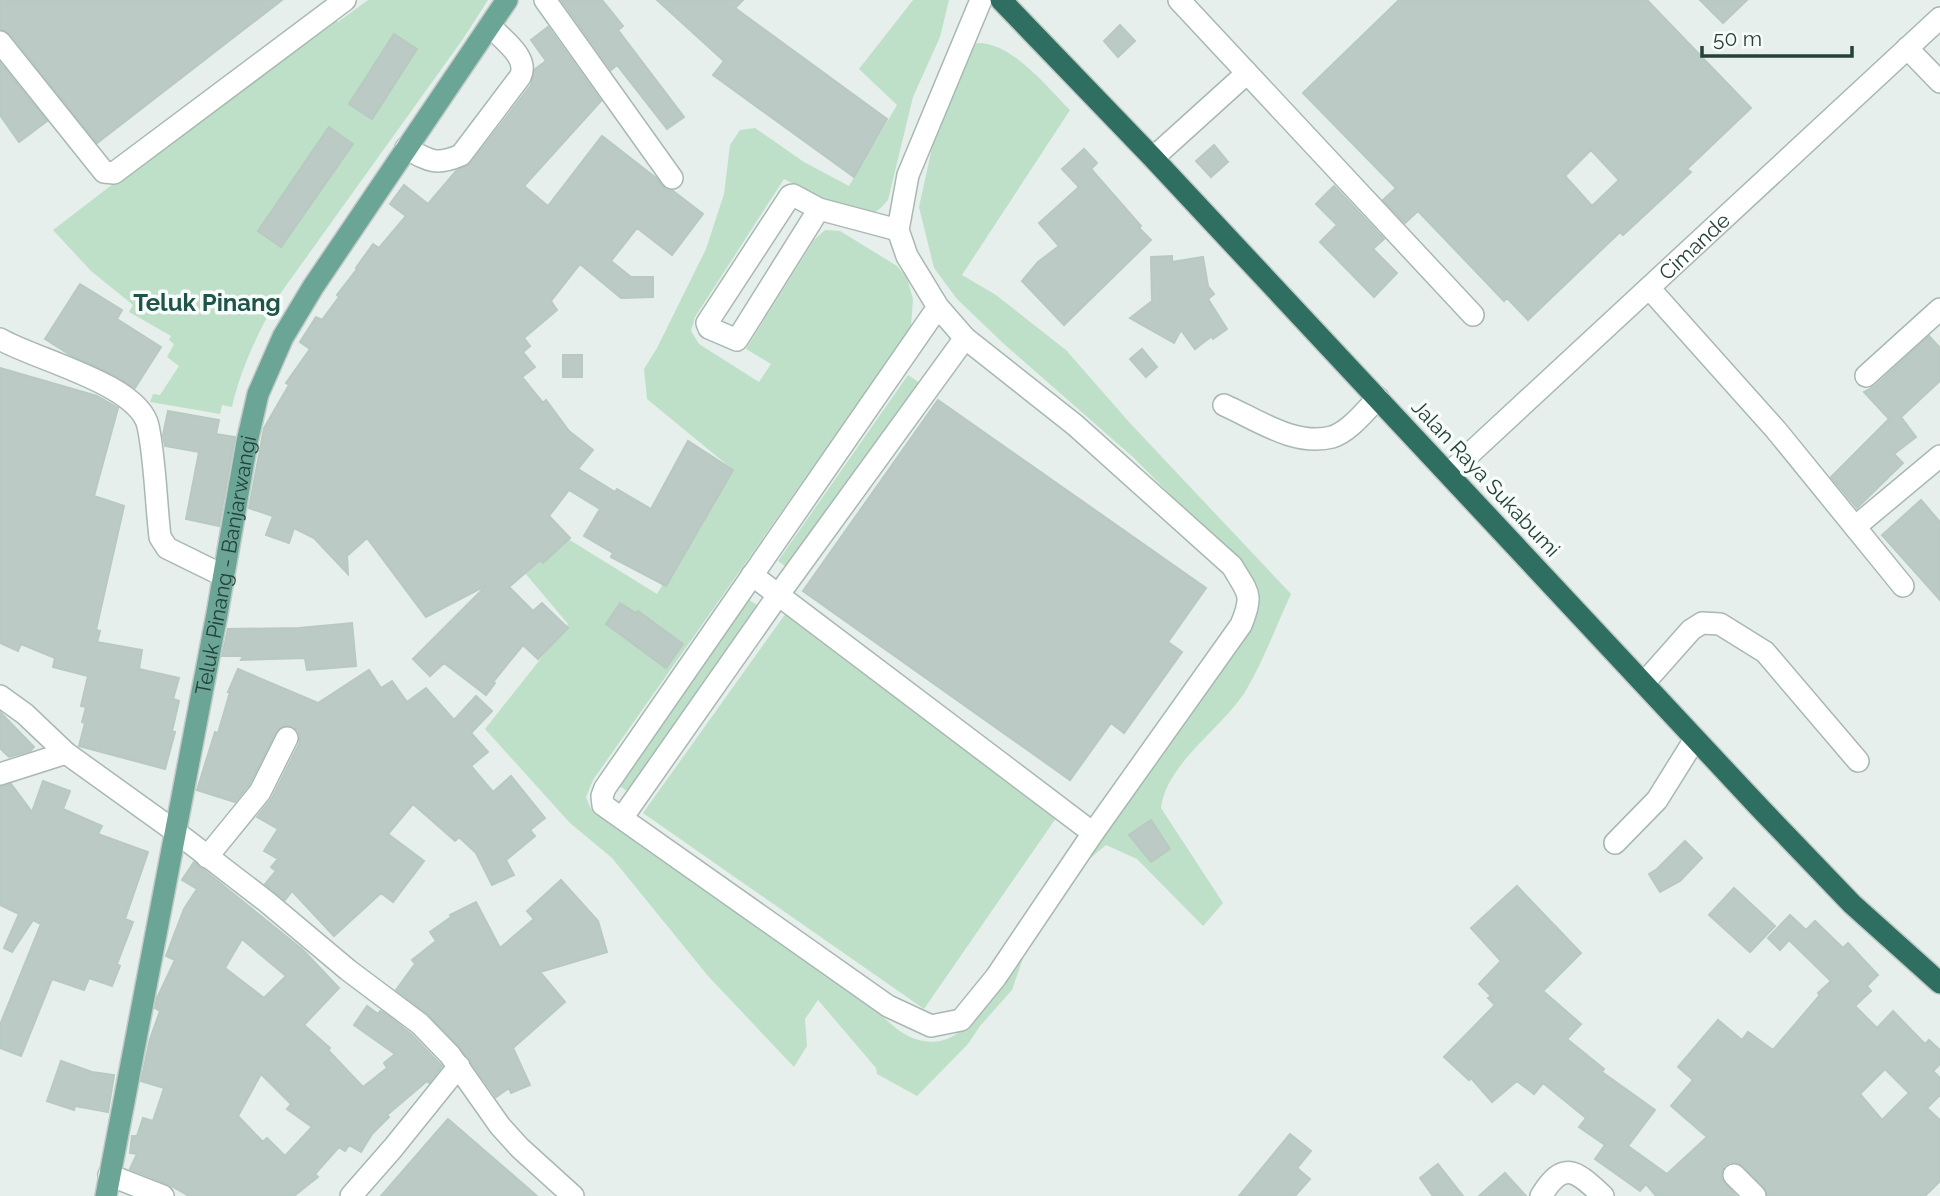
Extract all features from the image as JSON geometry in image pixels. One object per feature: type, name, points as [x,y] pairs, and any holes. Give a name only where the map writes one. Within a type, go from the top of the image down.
[{"type":"highway","name":"Jalan Raya Sukabumi","points":[[1001,0],[1153,158],[1852,904],[1940,983]]},
{"type":"main road","name":"Teluk Pinang - Banjarwangi","points":[[108,1186],[258,394],[283,337],[313,287],[507,0]]},
{"type":"street","points":[[0,42],[104,172],[109,174],[114,173],[345,0]]},
{"type":"street","points":[[545,0],[672,178]]},
{"type":"street","points":[[938,307],[601,796],[603,805],[888,1006],[931,1026],[961,1020],[996,977],[1093,833],[1241,625],[1250,604],[1248,592],[1232,566],[1075,425],[965,338],[938,307],[907,256],[898,230],[908,175],[981,0]]},
{"type":"street","points":[[1179,0],[1473,315]]},
{"type":"street","name":"Cimande","points":[[1448,473],[1940,18]]},
{"type":"street","points":[[406,148],[430,162],[446,161],[461,155],[520,77],[524,69],[522,61],[490,26]]},
{"type":"street","points":[[1907,48],[1940,82]]},
{"type":"street","points":[[1153,158],[1247,73]]},
{"type":"street","points":[[819,209],[737,340],[709,328],[707,323],[793,195],[819,209],[898,230]]},
{"type":"street","points":[[1649,288],[1776,430],[1903,586]]},
{"type":"street","points":[[1866,376],[1940,309]]},
{"type":"street","points":[[622,818],[779,594],[965,338]]},
{"type":"street","points":[[0,339],[18,349],[102,382],[138,405],[148,424],[160,537],[167,548],[224,576]]},
{"type":"street","points":[[1224,405],[1301,439],[1333,436],[1356,421],[1378,398]]},
{"type":"street","points":[[1854,527],[1940,456]]},
{"type":"street","points":[[752,575],[1093,833]]},
{"type":"street","points":[[1644,683],[1691,630],[1702,623],[1720,624],[1765,652],[1858,761]]},
{"type":"street","points":[[0,696],[25,714],[66,753],[176,832],[420,1024],[459,1066],[500,1126],[528,1156],[573,1196]]},
{"type":"street","points":[[207,857],[260,792],[287,738]]},
{"type":"street","points":[[1615,843],[1657,800],[1695,738]]},
{"type":"street","points":[[0,774],[66,753]]},
{"type":"street","points":[[352,1196],[459,1066]]},
{"type":"street","points":[[1541,1196],[1551,1180],[1571,1172],[1584,1179],[1603,1196]]},
{"type":"street","points":[[1734,1175],[1755,1196]]},
{"type":"street","points":[[108,1186],[163,1196]]},
{"type":"green space","points":[[368,0],[488,0],[463,39],[280,294],[252,349],[232,407],[222,405],[220,414],[150,402],[153,394],[160,395],[179,366],[167,357],[174,344],[169,340],[171,336],[129,312],[133,305],[91,271],[53,230],[332,16],[338,22]]},
{"type":"green space","points":[[913,0],[949,0],[940,37],[913,97],[888,200],[873,213],[859,214],[784,179],[695,317],[691,331],[699,344],[759,382],[771,364],[746,349],[814,240],[825,230],[840,231],[897,266],[907,278],[913,299],[911,327],[593,780],[586,797],[591,809],[866,1000],[890,1024],[908,1036],[928,1042],[944,1040],[970,1022],[981,1000],[1206,674],[1217,654],[1231,644],[1246,626],[1253,599],[1238,563],[1134,458],[957,299],[934,268],[919,207],[937,125],[956,66],[977,43],[1003,50],[1016,58],[1040,78],[1070,110],[962,275],[996,295],[1066,350],[1129,422],[1291,594],[1245,692],[1173,776],[1161,808],[1223,903],[1203,926],[1137,859],[1106,845],[1088,860],[1055,897],[1032,932],[1012,990],[968,1044],[917,1096],[877,1074],[876,1068],[818,1000],[805,1019],[807,1046],[794,1067],[708,976],[612,858],[570,823],[485,729],[568,624],[525,573],[565,537],[657,594],[732,469],[647,399],[644,369],[706,249],[724,194],[730,145],[740,130],[755,128],[804,162],[849,186],[897,105],[859,69]]},
{"type":"green space","points":[[908,375],[920,383],[789,569],[778,561]]},
{"type":"green space","points":[[748,599],[760,607],[630,793],[618,785]]},
{"type":"green space","points":[[786,613],[1063,808],[924,1009],[643,813]]},
{"type":"building","points":[[0,0],[282,0],[97,143],[10,34],[0,29]]},
{"type":"building","points":[[561,0],[602,0],[623,26],[618,30],[684,117],[667,129],[617,65],[611,70]]},
{"type":"building","points":[[657,0],[743,0],[735,8],[887,119],[854,177],[713,75],[724,61]]},
{"type":"building","points":[[1399,0],[1647,0],[1751,108],[1687,169],[1691,172],[1623,235],[1620,232],[1528,320],[1507,298],[1504,301],[1418,211],[1405,223],[1383,200],[1396,188],[1303,93]],"holes":[[[1591,150],[1619,180],[1592,206],[1565,176]]]},
{"type":"building","points":[[1700,0],[1747,0],[1723,23]]},
{"type":"building","points":[[1120,25],[1135,41],[1118,57],[1104,41]]},
{"type":"building","points":[[548,27],[601,101],[524,186],[548,206],[602,136],[656,178],[666,190],[673,191],[703,214],[672,255],[637,228],[611,261],[631,277],[653,277],[653,297],[621,298],[580,264],[551,301],[557,310],[524,338],[530,346],[523,352],[535,367],[522,377],[543,403],[546,400],[569,431],[593,450],[578,469],[615,492],[617,489],[651,509],[688,441],[733,470],[666,586],[611,557],[613,553],[584,536],[600,509],[569,490],[549,516],[570,538],[543,563],[540,560],[509,587],[533,611],[542,603],[568,628],[538,659],[523,645],[493,682],[495,683],[486,695],[444,663],[430,676],[413,659],[487,585],[426,617],[367,538],[347,556],[348,574],[314,538],[294,528],[289,543],[266,535],[273,516],[249,508],[264,428],[289,385],[286,383],[310,349],[300,342],[316,317],[322,320],[373,244],[379,248],[406,216],[390,204],[404,185],[428,204],[456,171],[471,163],[531,85],[535,69],[546,61],[531,40]]},
{"type":"building","points":[[394,34],[417,49],[372,119],[349,104]]},
{"type":"building","points":[[0,63],[47,121],[19,142],[0,115]]},
{"type":"building","points":[[329,127],[353,144],[281,247],[258,231]]},
{"type":"building","points":[[1214,145],[1228,162],[1211,177],[1196,161]]},
{"type":"building","points":[[1084,149],[1097,163],[1091,169],[1151,240],[1064,325],[1022,281],[1038,262],[1059,246],[1039,223],[1079,187],[1062,169]]},
{"type":"building","points":[[1334,186],[1384,239],[1373,249],[1397,273],[1374,297],[1320,242],[1337,225],[1316,204]]},
{"type":"building","points":[[1172,256],[1172,262],[1203,257],[1208,286],[1214,294],[1208,299],[1227,329],[1195,349],[1181,330],[1174,343],[1130,318],[1152,301],[1151,257]]},
{"type":"building","points":[[80,284],[122,310],[117,319],[161,347],[135,388],[45,339]]},
{"type":"building","points":[[1929,336],[1940,348],[1940,381],[1901,417],[1916,437],[1894,454],[1903,463],[1857,508],[1831,477],[1889,419],[1864,392],[1875,386]]},
{"type":"building","points":[[1142,349],[1157,367],[1146,377],[1130,359]]},
{"type":"building","points":[[563,355],[582,355],[582,377],[563,377]]},
{"type":"building","points":[[0,368],[97,396],[118,408],[94,496],[124,506],[96,630],[100,631],[97,642],[142,650],[139,669],[179,678],[173,699],[179,701],[172,731],[175,732],[165,769],[79,746],[86,707],[81,706],[88,676],[53,667],[55,658],[21,644],[18,651],[0,643]]},
{"type":"building","points":[[938,400],[1206,588],[1168,642],[1182,652],[1124,733],[1111,723],[1070,780],[803,591]]},
{"type":"building","points":[[168,411],[219,420],[216,434],[235,437],[219,526],[186,519],[199,452],[165,446],[163,435]]},
{"type":"building","points":[[1921,500],[1940,522],[1940,600],[1882,535]]},
{"type":"building","points":[[620,603],[636,613],[638,611],[683,644],[666,668],[606,624]]},
{"type":"building","points":[[352,623],[356,666],[307,670],[305,658],[241,660],[243,656],[222,656],[228,629],[299,628]]},
{"type":"building","points":[[238,669],[318,703],[369,670],[381,688],[392,681],[407,702],[426,688],[454,720],[476,696],[492,711],[471,733],[488,752],[471,766],[493,792],[511,776],[545,818],[530,830],[535,836],[506,860],[514,875],[492,885],[476,853],[459,837],[455,841],[413,804],[388,834],[424,861],[393,902],[381,893],[334,936],[292,891],[285,900],[265,884],[276,871],[271,867],[278,859],[264,851],[278,829],[257,817],[272,798],[299,744],[298,730],[286,725],[276,732],[249,785],[235,802],[197,790]]},
{"type":"building","points":[[0,712],[34,747],[30,751],[9,757],[0,748]]},
{"type":"building","points":[[43,781],[70,791],[63,809],[102,826],[98,834],[148,852],[125,919],[133,922],[117,964],[120,966],[112,986],[89,978],[84,990],[52,979],[21,1056],[0,1048],[0,1025],[41,924],[33,920],[12,952],[4,948],[19,914],[0,905],[0,787],[11,784],[32,812]]},
{"type":"building","points":[[1151,820],[1170,849],[1151,862],[1129,835]]},
{"type":"building","points":[[1685,841],[1702,858],[1680,881],[1660,892],[1649,874]]},
{"type":"building","points":[[194,862],[303,950],[339,988],[304,1025],[330,1048],[328,1050],[363,1087],[387,1068],[384,1063],[395,1054],[354,1025],[367,1006],[378,1014],[380,1011],[384,1013],[411,1034],[442,1066],[429,1083],[427,1081],[387,1115],[389,1117],[372,1134],[361,1152],[349,1145],[345,1151],[339,1147],[315,1174],[318,1177],[294,1196],[189,1196],[168,1184],[130,1169],[137,1154],[130,1153],[132,1136],[137,1136],[143,1118],[153,1121],[164,1088],[141,1081],[150,1039],[160,1011],[155,1008],[157,998],[175,960],[166,956],[184,909],[197,889],[182,880]],"holes":[[[242,939],[286,976],[264,998],[225,968]],[[261,1074],[291,1104],[287,1109],[312,1127],[285,1156],[267,1138],[263,1142],[238,1116]]]},
{"type":"building","points":[[561,880],[598,921],[607,952],[540,972],[565,1002],[513,1048],[530,1085],[511,1093],[509,1088],[496,1097],[459,1046],[429,1015],[396,990],[415,964],[412,960],[436,941],[430,932],[451,917],[450,915],[476,902],[500,948],[534,919],[527,911]]},
{"type":"building","points":[[1517,886],[1581,953],[1543,991],[1581,1024],[1567,1039],[1604,1069],[1602,1072],[1655,1110],[1628,1146],[1667,1174],[1707,1137],[1671,1106],[1693,1080],[1678,1067],[1718,1020],[1742,1040],[1748,1032],[1773,1050],[1820,995],[1818,993],[1831,981],[1789,940],[1780,950],[1768,938],[1790,915],[1806,930],[1815,921],[1843,948],[1848,943],[1878,975],[1867,986],[1871,991],[1855,1006],[1877,1028],[1893,1011],[1925,1044],[1929,1040],[1940,1050],[1940,1064],[1933,1071],[1940,1078],[1940,1095],[1927,1108],[1940,1120],[1940,1181],[1925,1196],[1768,1196],[1764,1187],[1743,1166],[1731,1162],[1724,1166],[1721,1178],[1736,1196],[1656,1196],[1646,1184],[1640,1191],[1595,1159],[1605,1145],[1579,1127],[1586,1118],[1543,1083],[1534,1094],[1517,1081],[1492,1102],[1471,1078],[1469,1080],[1444,1057],[1495,1005],[1488,998],[1491,996],[1479,984],[1501,961],[1471,928]],"holes":[[[1885,1069],[1909,1093],[1882,1120],[1860,1094]]]},
{"type":"building","points":[[1734,888],[1775,926],[1750,952],[1709,915]]},
{"type":"building","points":[[61,1061],[92,1072],[114,1075],[108,1112],[75,1106],[74,1110],[47,1101]]},
{"type":"building","points":[[448,1119],[537,1196],[381,1196]]},
{"type":"building","points":[[1290,1134],[1311,1151],[1297,1168],[1310,1179],[1295,1196],[1239,1196]]},
{"type":"building","points":[[1438,1164],[1463,1196],[1433,1196],[1420,1178]]},
{"type":"building","points":[[1505,1173],[1526,1196],[1479,1196]]},
{"type":"district","name":"Teluk Pinang","points":[[207,302]]}]
